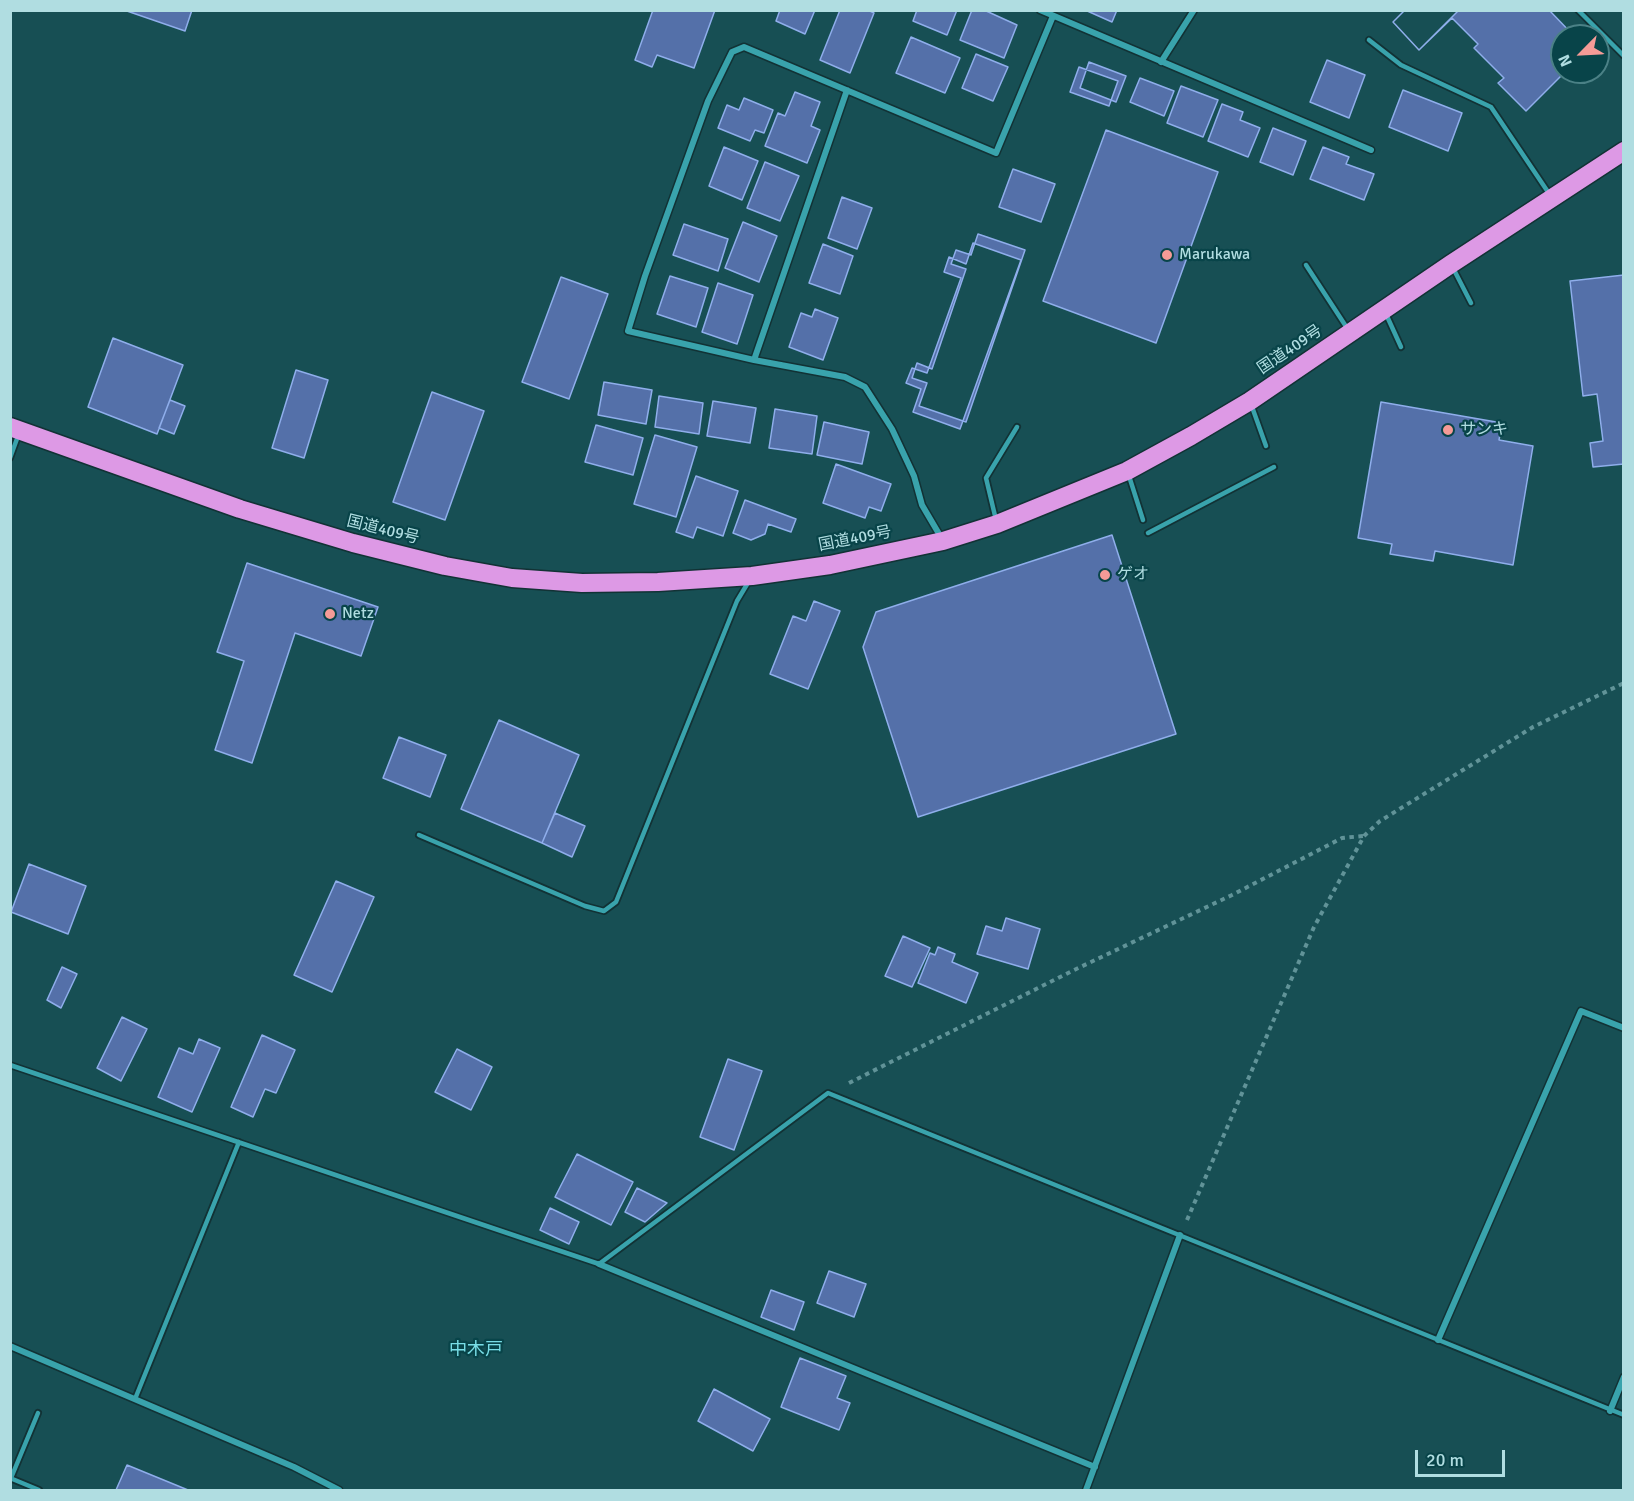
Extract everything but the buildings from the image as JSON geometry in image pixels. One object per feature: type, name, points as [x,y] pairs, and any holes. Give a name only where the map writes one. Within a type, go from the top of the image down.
[{"type":"highway","name":"国道409号","points":[[15,429],[240,509],[353,543],[445,566],[512,578],[582,583],[658,582],[752,576],[830,565],[943,541],[996,524],[1127,471],[1250,401],[1451,264],[1623,151]]},
{"type":"street","points":[[1040,10],[1371,150]]},
{"type":"street","points":[[1161,62],[1194,10]]},
{"type":"street","points":[[943,541],[922,505],[914,476],[892,429],[865,387],[845,377],[754,360],[628,331],[645,276],[708,101],[732,52],[744,47],[996,153],[1053,16]]},
{"type":"street","points":[[754,360],[847,90]]},
{"type":"street","points":[[1438,1340],[1581,1011],[1623,1028]]},
{"type":"street","points":[[1086,1491],[1180,1235]]},
{"type":"street","points":[[599,1264],[1095,1467]]},
{"type":"street","points":[[10,1346],[294,1467],[339,1491]]},
{"type":"street","points":[[1610,1411],[1623,1377]]},
{"type":"lane","points":[[1578,10],[1623,56]]},
{"type":"lane","points":[[1369,40],[1401,65],[1491,107],[1552,198]]},
{"type":"lane","points":[[1306,264],[1350,333]]},
{"type":"lane","points":[[1451,264],[1471,303]]},
{"type":"lane","points":[[1384,310],[1401,347]]},
{"type":"lane","points":[[1250,401],[1266,446]]},
{"type":"lane","points":[[996,524],[986,478],[1017,427]]},
{"type":"lane","points":[[10,458],[15,429]]},
{"type":"lane","points":[[1148,533],[1274,467]]},
{"type":"lane","points":[[1127,471],[1143,520]]},
{"type":"lane","points":[[419,835],[585,906],[604,911],[616,902],[737,601],[752,576]]},
{"type":"lane","points":[[10,1065],[599,1264],[828,1093],[1623,1415]]},
{"type":"lane","points":[[135,1399],[239,1142]]},
{"type":"lane","points":[[38,1413],[11,1478],[39,1491]]},
{"type":"path","points":[[1180,1235],[1314,927],[1364,836],[1380,821],[1533,727],[1623,683]]},
{"type":"path","points":[[828,1093],[1072,971],[1232,895],[1342,838],[1364,836]]},
{"type":"place","name":"Marukawa","points":[[1167,255]]},
{"type":"place","name":"サンキ","points":[[1448,430]]},
{"type":"place","name":"ゲオ","points":[[1105,575]]},
{"type":"place","name":"Netz","points":[[330,614]]},
{"type":"district","name":"中木戸","points":[[476,1350]]}]
